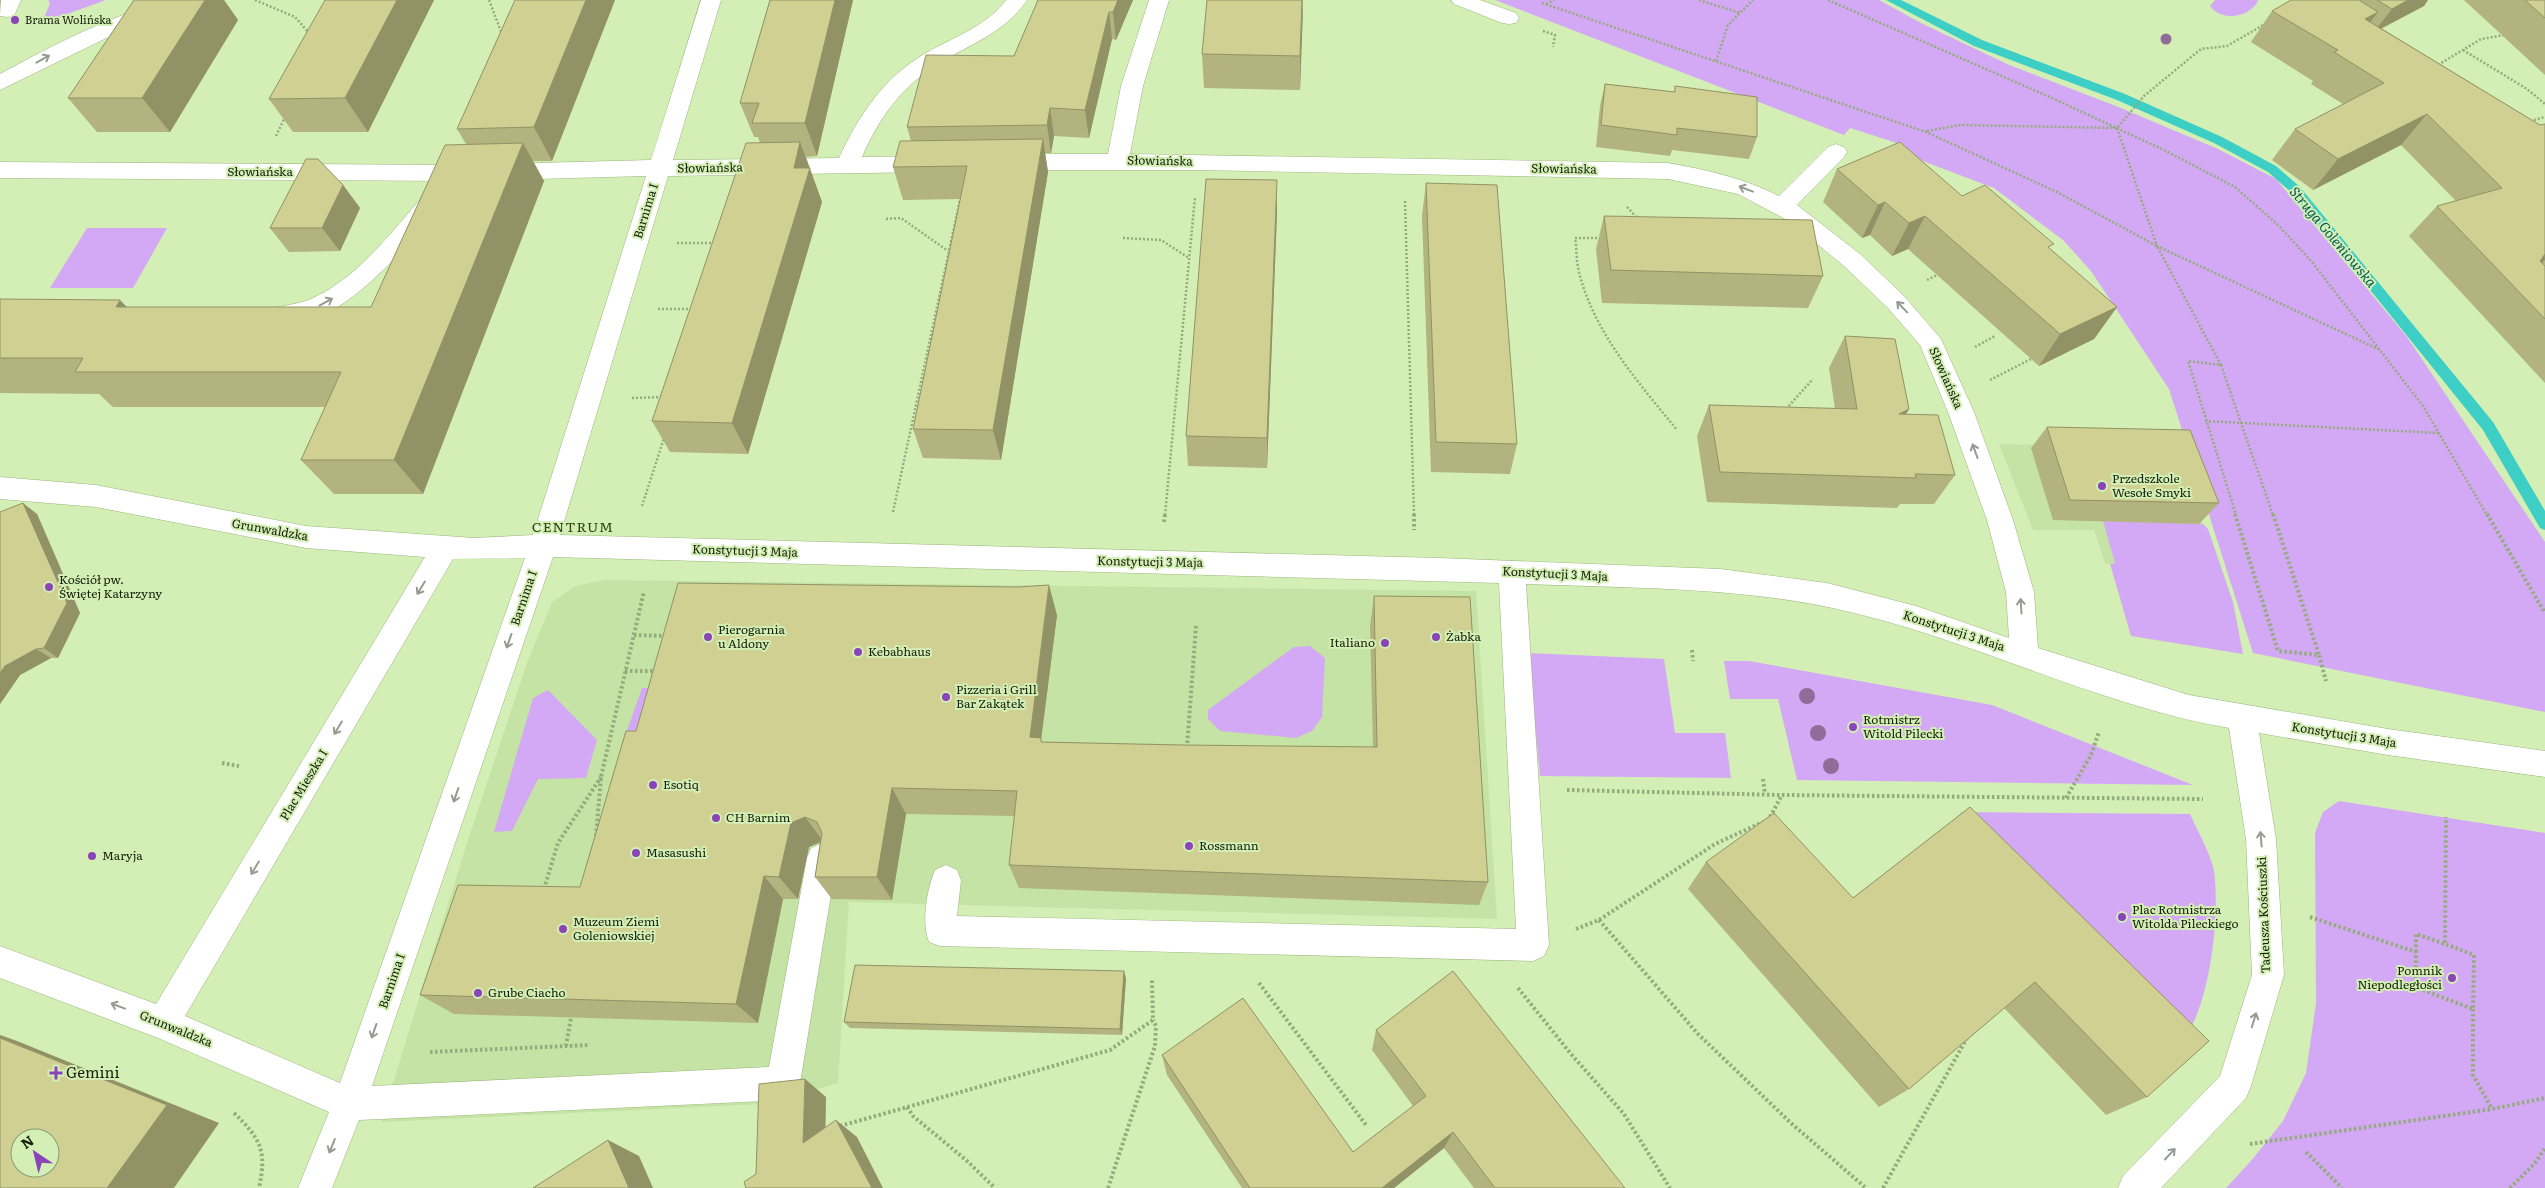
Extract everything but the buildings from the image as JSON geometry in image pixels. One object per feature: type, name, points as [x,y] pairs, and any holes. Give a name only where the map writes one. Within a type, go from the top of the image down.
[{"type":"street","points":[[0,83],[97,31],[142,14],[190,0]]},
{"type":"street","name":"Barnima I","points":[[315,1188],[349,1104],[542,546],[711,0]]},
{"type":"street","points":[[847,165],[864,125],[879,104],[898,84],[929,60],[1009,14],[1017,0]]},
{"type":"street","points":[[1118,161],[1132,86],[1159,0]]},
{"type":"street","points":[[1462,0],[1509,18]]},
{"type":"street","points":[[1783,206],[1836,152]]},
{"type":"street","name":"Słowiańska","points":[[987,163],[1118,161],[1668,171],[1704,177],[1745,188],[1783,206],[1797,215],[1852,260],[1896,302],[1924,334],[1937,355],[1961,412],[2002,529],[2020,592],[2024,654]]},
{"type":"street","name":"Słowiańska","points":[[0,170],[457,173],[950,163]]},
{"type":"street","points":[[263,316],[293,315],[306,311],[348,289],[457,173]]},
{"type":"street","name":"Grunwaldzka","points":[[0,488],[96,496],[306,537],[474,549],[542,546]]},
{"type":"street","name":"Plac Mieszka I","points":[[163,1023],[446,546]]},
{"type":"street","name":"Konstytucji 3 Maja","points":[[542,546],[1512,572],[1720,581],[1827,595],[1916,618],[2101,682],[2189,708],[2242,719],[2545,764]]},
{"type":"street","points":[[946,880],[940,932],[1533,945],[1512,572]]},
{"type":"street","name":"Tadeusza Kościuszki","points":[[2135,1188],[2140,1186],[2234,1086],[2268,975],[2261,839],[2242,719]]},
{"type":"street","points":[[349,1104],[782,1083],[822,858]]},
{"type":"street","name":"Grunwaldzka","points":[[0,962],[163,1023],[349,1104]]},
{"type":"path","points":[[255,0],[295,17],[312,36]]},
{"type":"path","points":[[489,0],[503,38]]},
{"type":"path","points":[[1546,4],[1554,0]]},
{"type":"path","points":[[1699,0],[1740,13]]},
{"type":"path","points":[[1716,61],[1728,25],[1753,0]]},
{"type":"path","points":[[1828,0],[2117,128],[2234,187],[2278,225],[2312,262],[2423,406],[2545,613]]},
{"type":"path","points":[[1540,2],[1926,132],[2057,192],[2157,246],[2381,351]]},
{"type":"path","points":[[1926,132],[1960,125],[2117,128],[2144,96],[2201,49],[2227,46],[2272,21]]},
{"type":"path","points":[[2446,70],[2437,64],[2481,39],[2508,34]]},
{"type":"path","points":[[1553,47],[1555,35]]},
{"type":"path","points":[[2463,50],[2527,89],[2545,104]]},
{"type":"path","points":[[275,140],[276,132],[286,116]]},
{"type":"path","points":[[2530,121],[2545,117]]},
{"type":"path","points":[[2117,128],[2157,246],[2221,365],[2243,423],[2326,681]]},
{"type":"path","points":[[1164,522],[1196,189]]},
{"type":"path","points":[[893,512],[962,190]]},
{"type":"path","points":[[1405,191],[1414,530]]},
{"type":"path","points":[[1623,202],[1640,222]]},
{"type":"path","points":[[886,219],[901,218],[948,252]]},
{"type":"path","points":[[1123,238],[1161,240],[1189,258]]},
{"type":"path","points":[[1604,238],[1575,238],[1579,271],[1590,306],[1616,352],[1677,430]]},
{"type":"path","points":[[676,243],[720,243]]},
{"type":"path","points":[[658,309],[696,309]]},
{"type":"path","points":[[2011,370],[2031,359]]},
{"type":"path","points":[[2221,365],[2188,362],[2204,421],[2278,651],[2319,655]]},
{"type":"path","points":[[1781,416],[1812,379]]},
{"type":"path","points":[[632,398],[669,397]]},
{"type":"path","points":[[2204,421],[2439,434]]},
{"type":"path","points":[[642,506],[666,433]]},
{"type":"path","points":[[596,843],[600,777],[644,591]]},
{"type":"path","points":[[1187,752],[1196,626]]},
{"type":"path","points":[[634,635],[674,636]]},
{"type":"path","points":[[1692,650],[1693,661]]},
{"type":"path","points":[[625,671],[664,671]]},
{"type":"path","points":[[2066,798],[2091,755],[2099,732]]},
{"type":"path","points":[[222,763],[238,766]]},
{"type":"path","points":[[541,899],[558,843],[600,777]]},
{"type":"path","points":[[1763,779],[1765,794]]},
{"type":"path","points":[[1564,790],[1782,795],[2203,799]]},
{"type":"path","points":[[1517,987],[1533,945],[1599,920],[1715,844],[1770,819],[1782,795]]},
{"type":"path","points":[[2444,944],[2446,817]]},
{"type":"path","points":[[2310,916],[2416,952]]},
{"type":"path","points":[[1599,920],[1698,1034],[1792,1124],[1866,1188]]},
{"type":"path","points":[[2473,1008],[2415,987],[2416,934],[2474,955],[2473,1075],[2492,1109]]},
{"type":"path","points":[[1108,1188],[1155,1046],[1156,1026],[1153,1020],[1152,974]]},
{"type":"path","points":[[1256,978],[1366,1125]]},
{"type":"path","points":[[1510,983],[1517,987],[1570,1054],[1624,1114],[1670,1188]]},
{"type":"path","points":[[566,1046],[571,1018]]},
{"type":"path","points":[[830,1129],[1110,1050],[1153,1020]]},
{"type":"path","points":[[1884,1188],[1968,1035]]},
{"type":"path","points":[[2250,1144],[2492,1109],[2545,1098]]},
{"type":"path","points":[[907,1107],[913,1116],[996,1188]]},
{"type":"path","points":[[234,1113],[256,1134],[265,1163],[259,1188]]},
{"type":"path","points":[[2510,1188],[2535,1164],[2545,1148]]},
{"type":"path","points":[[2306,1152],[2342,1188]]},
{"type":"shaded area","points":[[48,0],[106,0],[42,23],[50,3]]},
{"type":"shaded area","points":[[1495,0],[1879,0],[1921,23],[2007,64],[2116,106],[2218,149],[2276,179],[2407,337],[2545,542],[2545,712],[2253,653],[2169,389],[2091,271],[2063,240],[1994,188],[1899,152],[1900,144],[1850,128],[1844,135]]},
{"type":"shaded area","points":[[2215,0],[2258,1],[2254,7],[2242,14],[2228,16],[2215,11],[2210,6]]},
{"type":"shaded area","points":[[87,228],[167,228],[133,288],[50,288]]},
{"type":"shaded area","name":"Przedszkole Wesołe Smyki","points":[[1999,444],[2173,448],[2203,524],[2208,529],[2115,564],[2105,563],[2094,530],[2033,530]]},
{"type":"shaded area","points":[[2103,521],[2203,524],[2208,529],[2233,602],[2243,654],[2131,636],[2110,564],[2115,563]]},
{"type":"shaded area","points":[[604,580],[1476,591],[1497,919],[849,902],[838,1083],[764,1104],[381,1122],[465,849],[527,663],[552,602],[576,586]]},
{"type":"shaded area","points":[[1310,646],[1325,658],[1322,717],[1312,731],[1296,738],[1220,731],[1208,719],[1208,710],[1294,647]]},
{"type":"shaded area","points":[[1528,653],[1664,659],[1675,733],[1725,733],[1731,778],[1540,776]]},
{"type":"shaded area","points":[[1724,661],[1749,661],[1992,705],[2193,785],[1797,780],[1778,699],[1730,699]]},
{"type":"shaded area","points":[[642,688],[661,688],[634,775],[624,739]]},
{"type":"shaded area","points":[[548,690],[597,740],[586,778],[538,779],[512,831],[494,832],[533,698]]},
{"type":"shaded area","points":[[2339,801],[2545,833],[2545,1188],[2226,1188],[2251,1161],[2283,1121],[2306,1073],[2316,1003],[2315,833],[2323,812]]},
{"type":"shaded area","points":[[1960,812],[2190,814],[2207,850],[2214,871],[2216,910],[2212,956],[2202,1000],[2195,1020],[2186,1036]]},
{"type":"waterway","name":"Struga Goleniowska","points":[[1892,0],[1978,43],[2121,97],[2164,118],[2218,140],[2272,169],[2296,190],[2488,426],[2545,524]]},
{"type":"place","name":"Brama Wolińska","points":[[15,20]]},
{"type":"place","name":"Przedszkole Wesołe Smyki","points":[[2102,486]]},
{"type":"place","name":"Kościół pw. Świętej Katarzyny","points":[[49,587]]},
{"type":"place","name":"Pierogarnia u Aldony","points":[[708,637]]},
{"type":"place","name":"Żabka","points":[[1436,637]]},
{"type":"place","name":"Italiano","points":[[1385,643]]},
{"type":"place","name":"Kebabhaus","points":[[858,652]]},
{"type":"place","name":"Pizzeria i Grill Bar Zakątek","points":[[946,697]]},
{"type":"place","name":"Rotmistrz Witold Pilecki","points":[[1853,727]]},
{"type":"place","name":"Esotiq","points":[[653,785]]},
{"type":"place","name":"CH Barnim","points":[[716,818]]},
{"type":"place","name":"Rossmann","points":[[1189,846]]},
{"type":"place","name":"Masasushi","points":[[636,853]]},
{"type":"place","name":"Maryja","points":[[92,856]]},
{"type":"place","name":"Plac Rotmistrza Witolda Pileckiego","points":[[2122,917]]},
{"type":"place","name":"Muzeum Ziemi Goleniowskiej","points":[[563,929]]},
{"type":"place","name":"Pomnik Niepodległości","points":[[2452,978]]},
{"type":"place","name":"Grube Ciacho","points":[[478,993]]},
{"type":"place","name":"Gemini","points":[[56,1073]]},
{"type":"district","name":"CENTRUM","points":[[573,527]]}]
